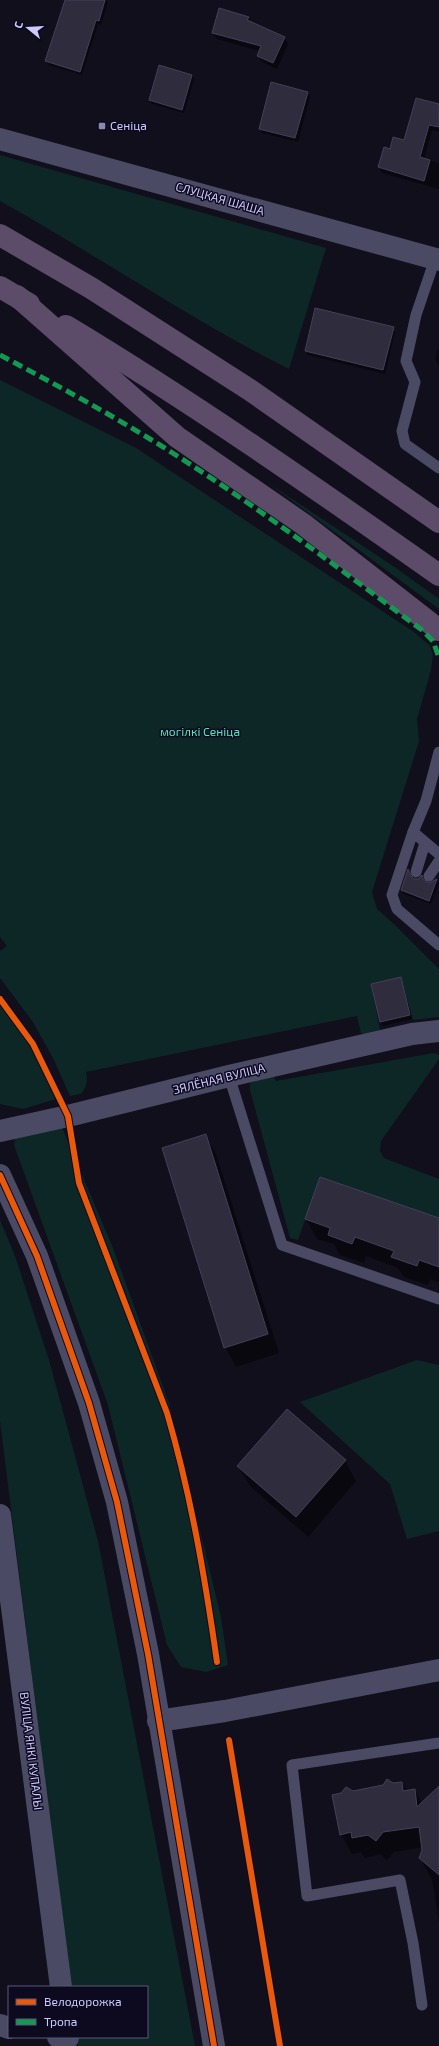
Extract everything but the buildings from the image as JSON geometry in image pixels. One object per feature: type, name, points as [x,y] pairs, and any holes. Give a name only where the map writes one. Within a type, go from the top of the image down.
[{"type":"highway","points":[[0,235],[91,288],[250,390],[439,522]]},
{"type":"highway","points":[[8,292],[122,360],[264,452],[439,575]]},
{"type":"highway","points":[[8,292],[177,437],[303,524],[439,630]]},
{"type":"street","name":"СЛУЦКАЯ ШАША","points":[[0,139],[437,259]]},
{"type":"street","name":"ЗЯЛЁНАЯ ВУЛІЦА","points":[[0,1131],[83,1113],[229,1076],[412,1034],[439,1031]]},
{"type":"street","points":[[0,1175],[37,1256],[89,1403],[117,1502],[148,1654],[158,1721],[214,2046]]},
{"type":"street","name":"ВУЛІЦА ЯНКІ КУПАЛЫ","points":[[0,1515],[61,1986]]},
{"type":"street","points":[[158,1721],[439,1670]]},
{"type":"lane","points":[[437,259],[416,315],[406,361],[415,382],[402,431],[405,444],[439,468]]},
{"type":"lane","points":[[439,752],[426,801],[413,832],[392,895],[397,909],[439,945]]},
{"type":"lane","points":[[413,832],[439,854]]},
{"type":"lane","points":[[416,872],[425,843]]},
{"type":"lane","points":[[429,876],[439,860]]},
{"type":"lane","points":[[229,1076],[282,1245],[439,1299]]},
{"type":"lane","points":[[422,2005],[413,1943],[400,1880],[307,1896],[292,1765],[439,1743]]},
{"type":"green space","points":[[0,155],[326,248],[289,369],[215,329],[0,201]]},
{"type":"green space","name":"могілкі Сеніца","points":[[0,380],[136,448],[414,632],[430,646],[433,655],[431,670],[417,719],[419,741],[372,892],[377,909],[439,969],[439,1017],[413,1020],[401,977],[371,984],[380,1030],[364,1034],[361,1033],[357,1016],[86,1072],[86,1086],[81,1094],[70,1096],[54,1060],[33,1022],[0,978],[0,951],[7,946],[0,937]]},
{"type":"green space","points":[[265,481],[396,568],[439,599],[439,609]]},
{"type":"green space","points":[[0,1002],[26,1035],[56,1099],[23,1109],[0,1104]]},
{"type":"green space","points":[[434,1053],[439,1055],[439,1059],[381,1141],[380,1151],[384,1158],[439,1179],[439,1218],[320,1177],[298,1240],[290,1238],[250,1090],[250,1083],[258,1076],[273,1076],[276,1081]]},
{"type":"green space","points":[[61,1125],[113,1248],[169,1403],[221,1617],[228,1665],[206,1672],[181,1667],[167,1645],[108,1405],[14,1145],[15,1138]]},
{"type":"green space","points":[[0,1220],[15,1256],[49,1360],[98,1541],[195,2046],[78,2046],[77,2038],[148,2038],[148,1986],[71,1986],[0,1421]]},
{"type":"green space","points":[[417,1360],[439,1365],[439,1531],[407,1539],[390,1484],[300,1402]]},
{"type":"marked path","points":[[0,355],[113,417],[220,484],[355,580],[422,630],[433,641],[438,655]]},
{"type":"cycle path","points":[[0,999],[33,1044],[68,1116],[79,1183],[167,1413],[176,1444],[190,1506],[208,1599],[217,1662]]},
{"type":"cycle path","points":[[0,1175],[37,1256],[89,1403],[117,1502],[148,1654],[214,2046]]},
{"type":"cycle path","points":[[229,1740],[280,2046]]},
{"type":"place","name":"Сеніца","points":[[102,126]]}]
